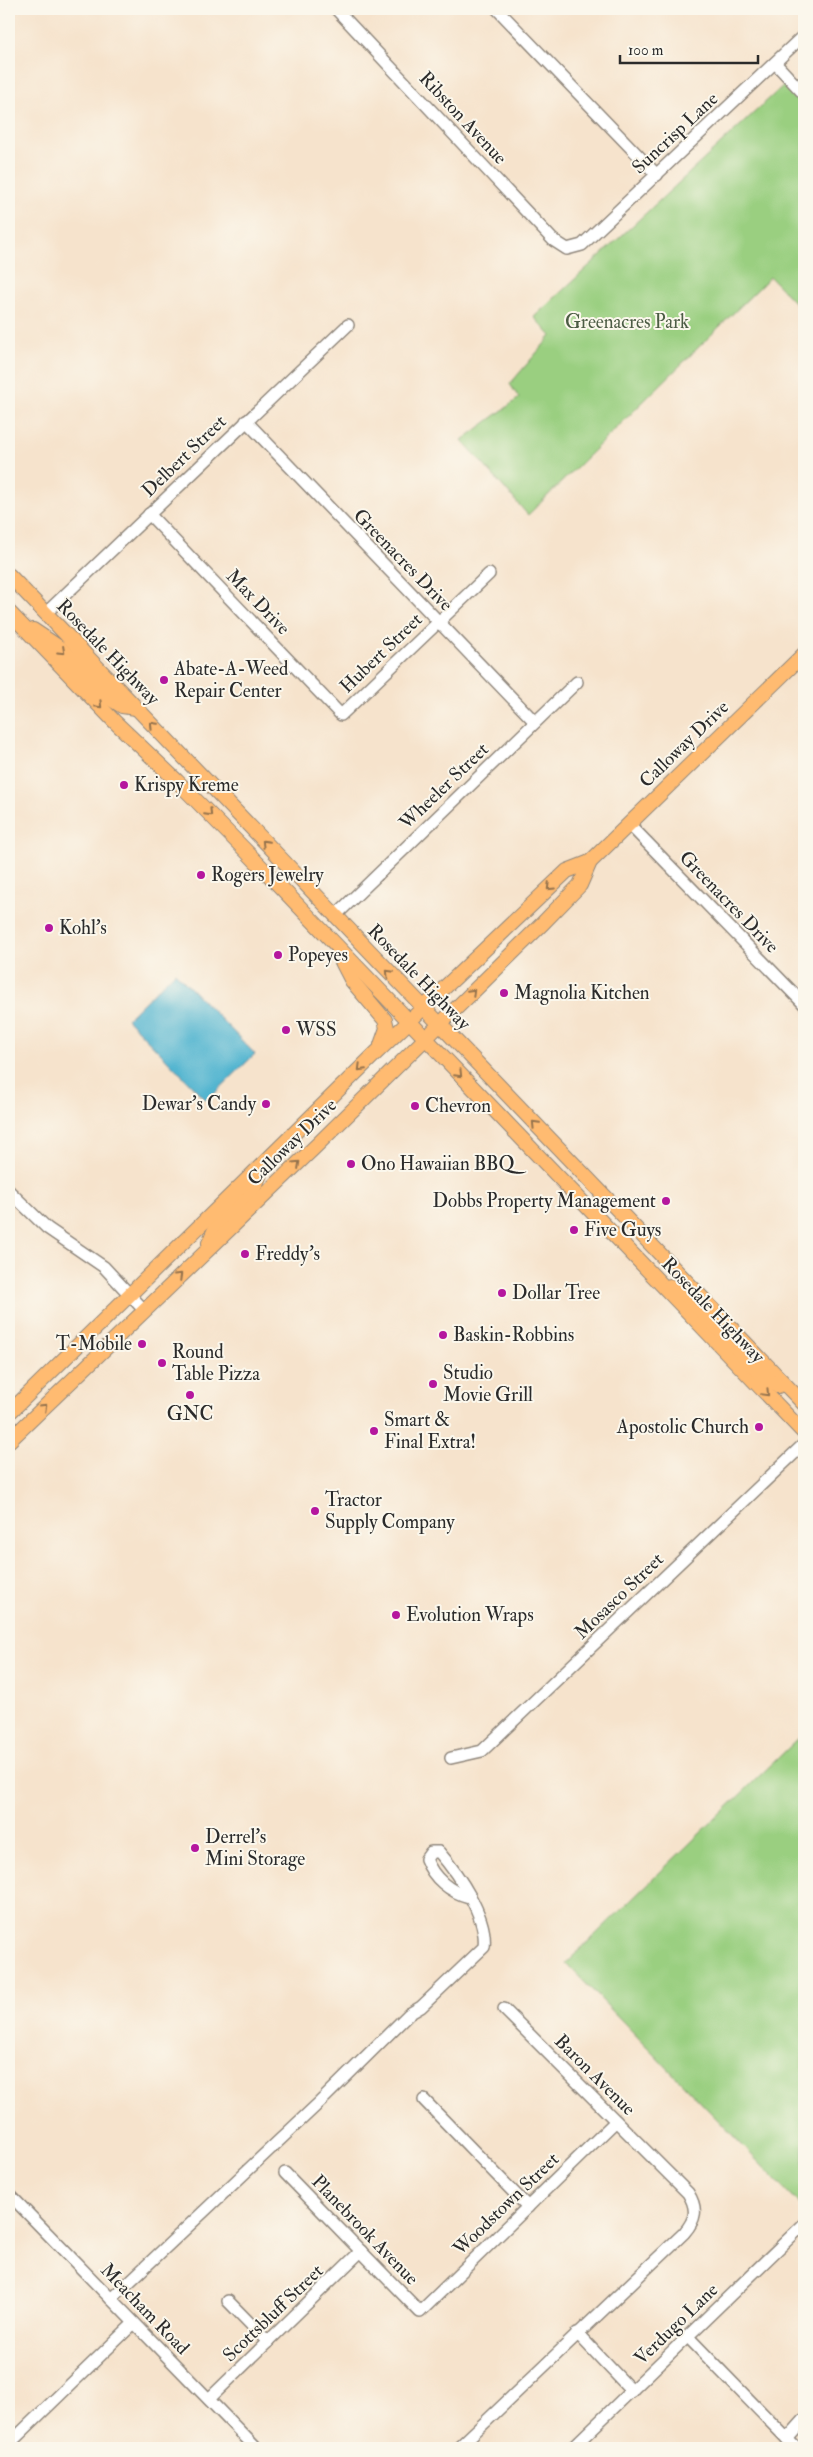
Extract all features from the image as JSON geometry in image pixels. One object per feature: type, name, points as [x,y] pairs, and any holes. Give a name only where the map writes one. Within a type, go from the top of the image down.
[{"type":"main road","name":"Rosedale Highway","points":[[9,575],[804,1405]]},
{"type":"main road","name":"Rosedale Highway","points":[[9,612],[115,722],[218,823],[804,1433]]},
{"type":"main road","points":[[21,625],[44,636],[60,648],[111,699],[122,706],[136,708]]},
{"type":"main road","name":"Calloway Drive","points":[[9,1413],[423,1008],[567,871],[590,862],[804,654]]},
{"type":"main road","name":"Calloway Drive","points":[[9,1441],[425,1039],[580,885],[590,862]]},
{"type":"main road","points":[[321,931],[339,955],[352,982],[385,1020],[386,1036],[376,1053]]},
{"type":"main road","points":[[204,1253],[219,1222],[254,1190],[259,1181],[262,1167]]},
{"type":"main road","points":[[594,1214],[620,1230],[660,1270],[665,1272],[675,1269]]},
{"type":"main road","points":[[663,1285],[672,1286],[680,1290],[761,1374],[804,1405]]},
{"type":"street","name":"Ribston Avenue","points":[[336,9],[546,232],[560,245],[567,248]]},
{"type":"street","points":[[497,9],[657,175]]},
{"type":"street","name":"Suncrisp Lane","points":[[567,248],[582,245],[804,35]]},
{"type":"street","points":[[774,63],[804,94]]},
{"type":"street","name":"Delbert Street","points":[[46,613],[348,325]]},
{"type":"street","name":"Greenacres Drive","points":[[246,421],[534,722]]},
{"type":"street","name":"Max Drive","points":[[149,514],[341,715]]},
{"type":"street","name":"Hubert Street","points":[[341,715],[488,574]]},
{"type":"street","name":"Wheeler Street","points":[[335,916],[577,682]]},
{"type":"street","name":"Greenacres Drive","points":[[630,824],[804,1004]]},
{"type":"street","points":[[9,1191],[47,1228],[104,1267],[144,1310]]},
{"type":"street","name":"Mosasco Street","points":[[451,1758],[482,1751],[804,1444]]},
{"type":"street","points":[[111,2299],[320,2102],[409,2014],[421,2007],[484,1947],[486,1936],[480,1918],[469,1897]]},
{"type":"street","name":"Baron Avenue","points":[[458,2448],[684,2233],[694,2218],[696,2209],[688,2193],[660,2167],[504,2008]]},
{"type":"street","points":[[424,2100],[528,2207]]},
{"type":"street","name":"Woodstown Street","points":[[420,2312],[616,2121]]},
{"type":"street","name":"Planebrook Avenue","points":[[285,2173],[420,2312]]},
{"type":"street","name":"Meacham Road","points":[[9,2194],[256,2448]]},
{"type":"street","name":"Verdugo Lane","points":[[572,2448],[804,2224]]},
{"type":"street","name":"Scottsbluff Street","points":[[209,2399],[361,2251]]},
{"type":"street","points":[[228,2301],[268,2342]]},
{"type":"street","points":[[12,2443],[134,2323]]},
{"type":"street","points":[[577,2333],[632,2391]]},
{"type":"street","points":[[688,2337],[796,2448]]},
{"type":"street","points":[[787,2439],[804,2420]]},
{"type":"green space","name":"Greenacres Park","points":[[785,84],[804,104],[804,312],[770,277],[528,515],[462,440],[519,398],[510,384],[551,336],[534,317]]},
{"type":"green space","points":[[804,1733],[804,2209],[566,1963]]},
{"type":"water","points":[[175,972],[255,1054],[207,1101],[127,1019]]},
{"type":"place","name":"Abate-A-Weed Repair Center","points":[[164,680]]},
{"type":"place","name":"Krispy Kreme","points":[[124,785]]},
{"type":"place","name":"Rogers Jewelry","points":[[201,875]]},
{"type":"place","name":"Kohl's","points":[[49,928]]},
{"type":"place","name":"Popeyes","points":[[278,955]]},
{"type":"place","name":"Magnolia Kitchen","points":[[504,993]]},
{"type":"place","name":"WSS","points":[[286,1030]]},
{"type":"place","name":"Dewar's Candy","points":[[266,1104]]},
{"type":"place","name":"Chevron","points":[[415,1106]]},
{"type":"place","name":"Ono Hawaiian BBQ","points":[[351,1164]]},
{"type":"place","name":"Dobbs Property Management","points":[[666,1201]]},
{"type":"place","name":"Five Guys","points":[[574,1230]]},
{"type":"place","name":"Freddy's","points":[[245,1254]]},
{"type":"place","name":"Dollar Tree","points":[[502,1293]]},
{"type":"place","name":"Baskin-Robbins","points":[[443,1335]]},
{"type":"place","name":"T-Mobile","points":[[142,1344]]},
{"type":"place","name":"Round Table Pizza","points":[[162,1363]]},
{"type":"place","name":"Studio Movie Grill","points":[[433,1384]]},
{"type":"place","name":"GNC","points":[[190,1395]]},
{"type":"place","name":"Apostolic Church","points":[[759,1427]]},
{"type":"place","name":"Smart & Final Extra!","points":[[374,1431]]},
{"type":"place","name":"Tractor Supply Company","points":[[315,1511]]},
{"type":"place","name":"Evolution Wraps","points":[[396,1615]]},
{"type":"place","name":"Derrel's Mini Storage","points":[[195,1848]]}]
